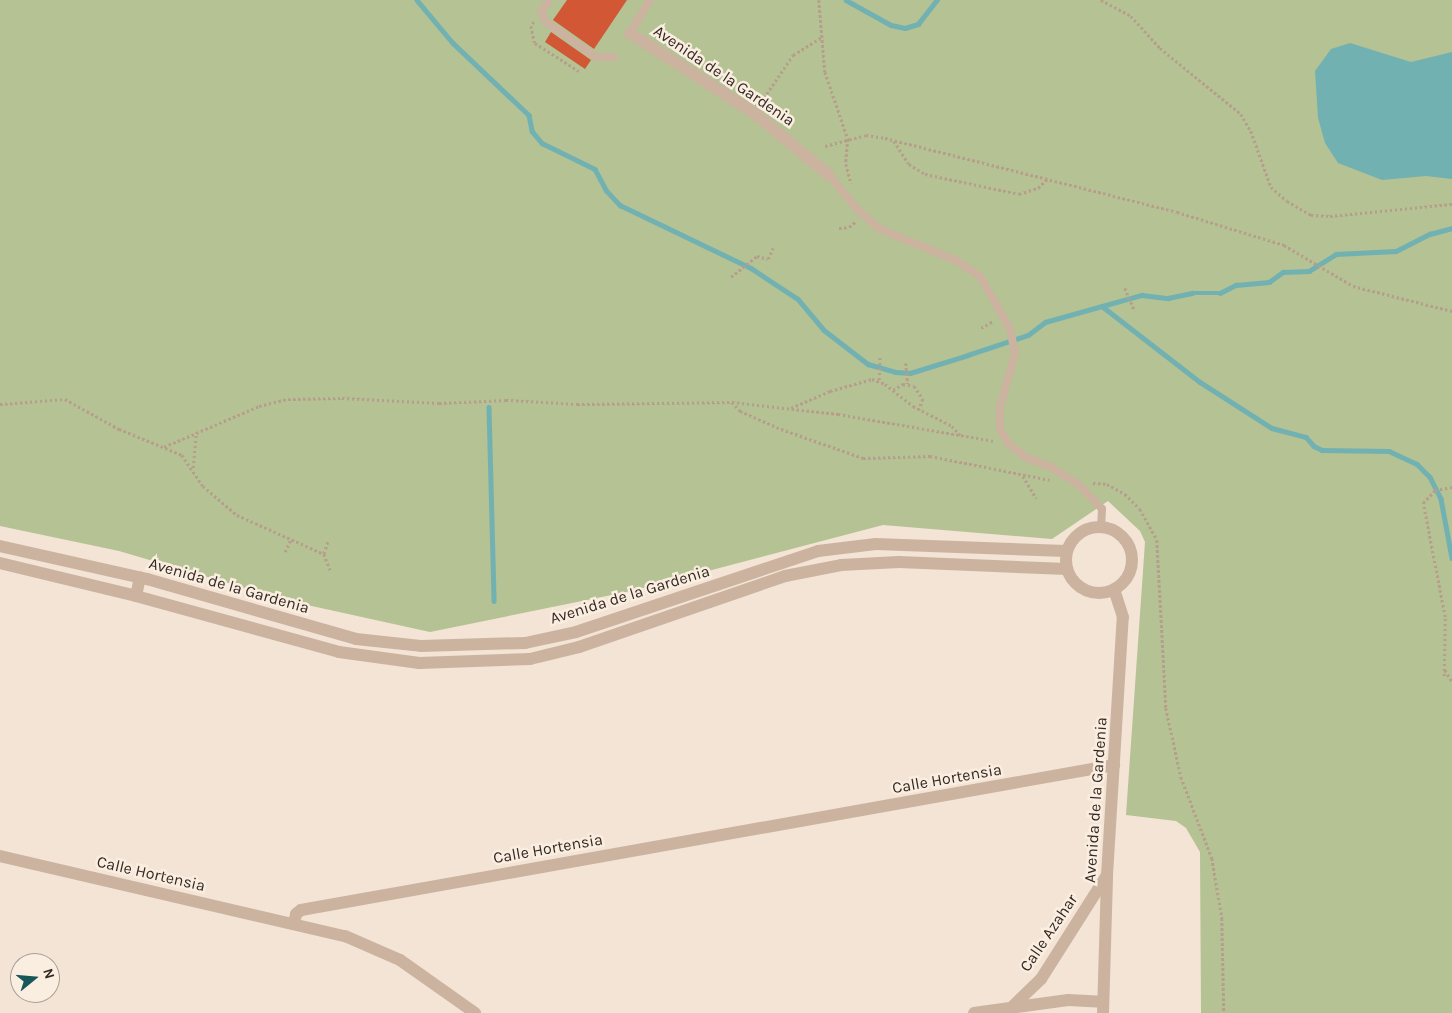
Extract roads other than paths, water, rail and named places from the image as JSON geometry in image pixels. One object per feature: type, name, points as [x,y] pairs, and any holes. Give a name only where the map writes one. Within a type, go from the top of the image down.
[{"type":"street","name":"Avenida de la Gardenia","points":[[630,33],[754,113],[828,175]]},
{"type":"street","points":[[1101,526],[1121,534],[1132,553],[1129,575],[1114,590],[1104,593],[1083,590],[1067,569],[1066,551],[1079,532],[1101,526]]},
{"type":"street","name":"Avenida de la Gardenia","points":[[0,546],[140,577],[356,639],[421,646],[525,643],[576,632],[818,551],[876,544],[1066,551]]},
{"type":"street","name":"Avenida de la Gardenia","points":[[0,562],[136,596],[339,652],[419,663],[488,663],[530,659],[579,647],[785,576],[841,566],[899,562],[1067,569]]},
{"type":"street","points":[[136,596],[140,577]]},
{"type":"street","name":"Avenida de la Gardenia","points":[[1102,1008],[1107,875],[1123,617],[1114,590]]},
{"type":"street","name":"Calle Hortensia","points":[[0,856],[294,923],[296,914],[301,910],[1114,766]]},
{"type":"street","name":"Calle Azahar","points":[[1013,1006],[1041,979],[1107,875]]},
{"type":"street","points":[[294,923],[371,946],[400,960],[475,1013]]},
{"type":"street","points":[[974,1013],[1013,1006],[1068,1000],[1102,1008]]},
{"type":"lane","points":[[549,0],[541,12],[546,22],[596,57],[614,57]]},
{"type":"lane","points":[[630,33],[650,0]]},
{"type":"lane","name":"Avenida de la Gardenia","points":[[828,175],[859,211],[880,229],[955,260],[980,276],[1010,329],[1014,353],[1000,407],[1000,429],[1005,438],[1025,457],[1051,467],[1079,485],[1102,509],[1101,526]]},
{"type":"water","points":[[1350,43],[1411,62],[1452,52],[1452,179],[1426,176],[1382,180],[1338,163],[1325,143],[1318,118],[1315,71],[1331,49]]},
{"type":"waterway","points":[[417,0],[453,43],[529,115],[532,131],[542,143],[595,169],[606,190],[620,205],[751,268],[798,299],[824,330],[868,364],[896,372],[910,373],[968,355],[1028,335],[1045,322],[1142,295],[1168,298],[1192,293],[1220,293],[1236,285],[1269,282],[1283,272],[1309,271],[1336,254],[1396,251],[1430,234],[1452,228]]},
{"type":"waterway","points":[[846,0],[891,25],[905,28],[918,24],[937,0]]},
{"type":"waterway","points":[[1102,306],[1200,382],[1272,428],[1306,437],[1314,446],[1322,450],[1389,451],[1417,464],[1430,477],[1441,499],[1452,558]]},
{"type":"waterway","points":[[489,407],[494,601]]}]
